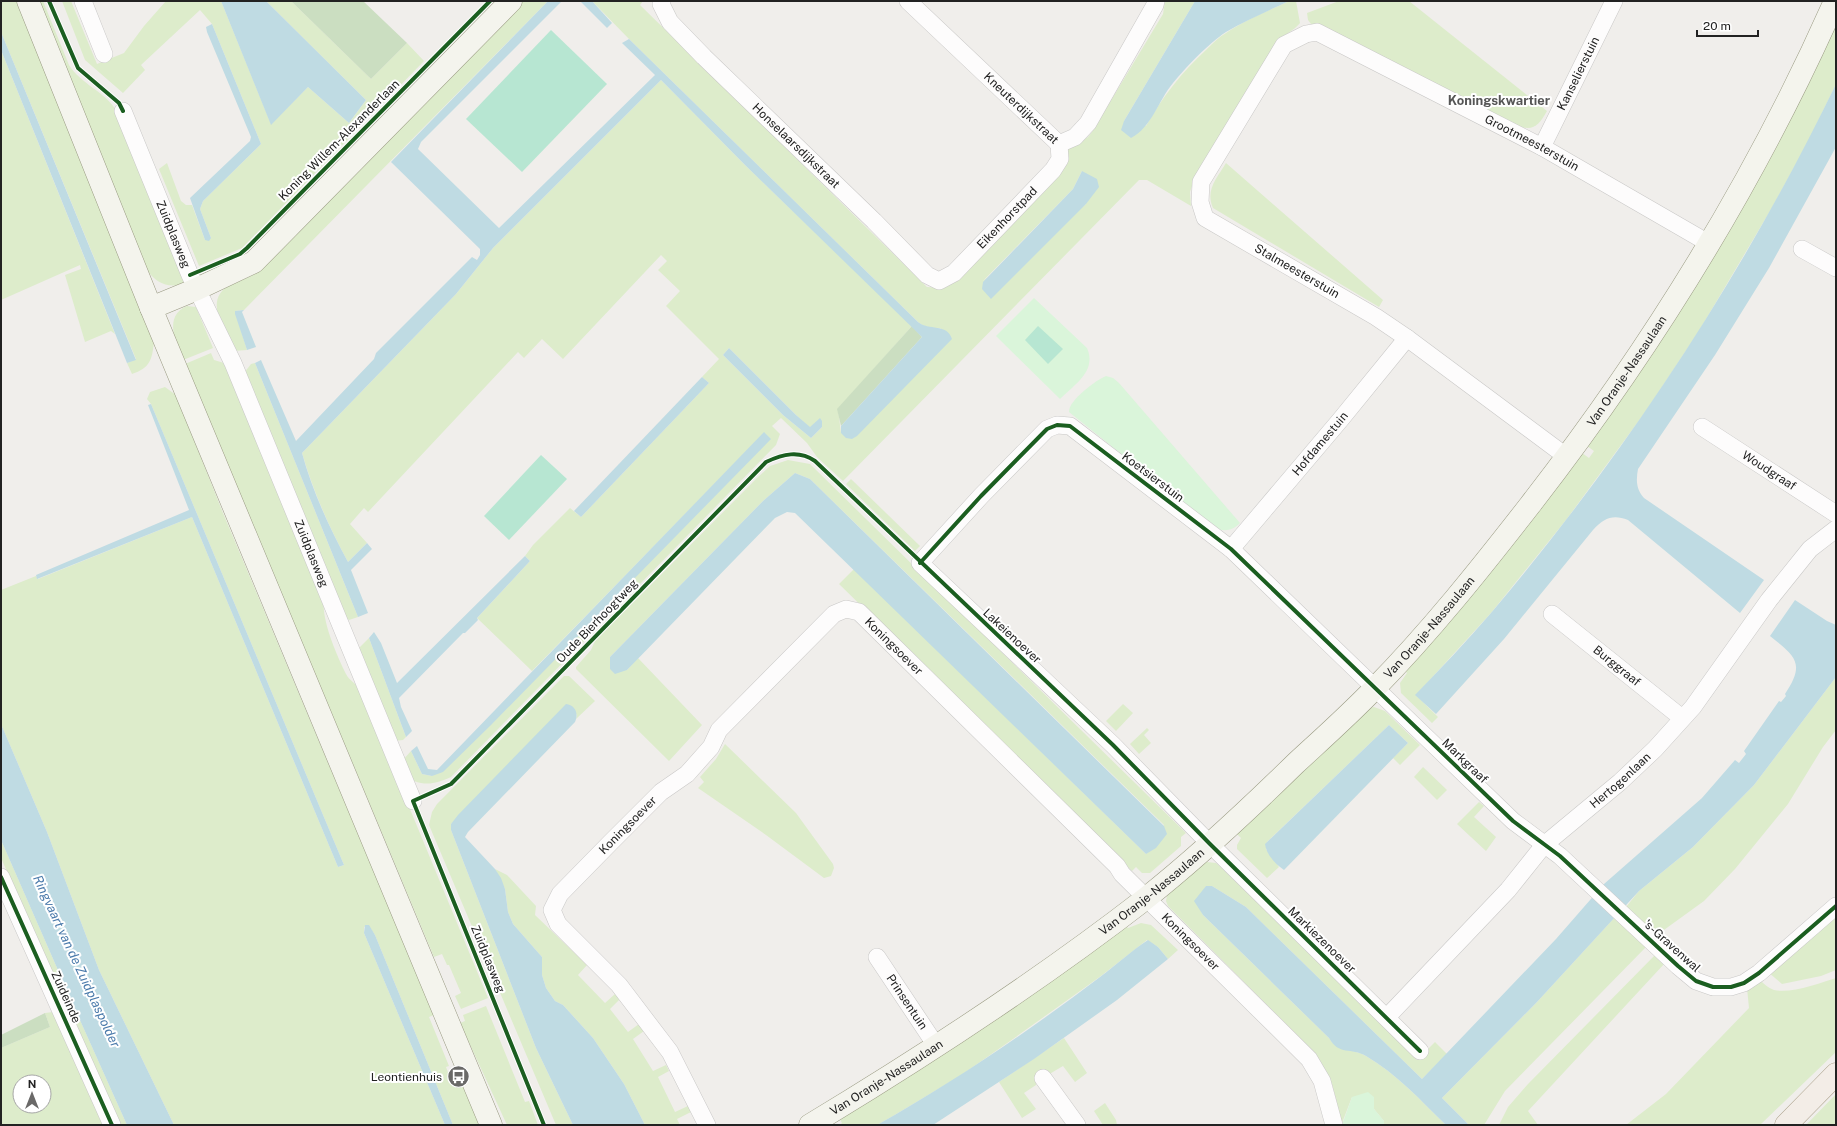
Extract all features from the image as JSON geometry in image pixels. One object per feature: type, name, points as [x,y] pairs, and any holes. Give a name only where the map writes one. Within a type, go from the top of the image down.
[{"type":"main road","points":[[1786,1125],[1836,1074]]},
{"type":"street","points":[[28,1],[151,308],[491,1125]]},
{"type":"street","points":[[83,1],[104,54]]},
{"type":"street","name":"Koning Willem-Alexanderlaan","points":[[151,308],[244,268],[257,259],[511,1]]},
{"type":"street","name":"Kneuterdijkstraat","points":[[908,1],[1059,144],[1075,137],[1088,123],[1156,1]]},
{"type":"street","name":"Kanselierstuin","points":[[1542,147],[1614,1]]},
{"type":"street","name":"Van Oranje-Nassaulaan","points":[[811,1125],[937,1047],[1040,976],[1147,897],[1227,830],[1375,688],[1465,587],[1567,457],[1632,366],[1670,309],[1710,244],[1771,132],[1818,39],[1835,1]]},
{"type":"street","name":"Honselaarsdijkstraat","points":[[662,2],[670,22],[704,57],[868,216],[927,276],[939,281]]},
{"type":"street","name":"Grootmeesterstuin","points":[[1306,34],[1317,32],[1542,147],[1710,244]]},
{"type":"street","name":"Stalmeesterstuin","points":[[1306,34],[1284,45],[1201,182],[1200,202],[1204,218],[1338,293],[1407,338],[1567,457]]},
{"type":"street","name":"Zuidplasweg","points":[[123,111],[190,276],[233,363],[414,801]]},
{"type":"street","name":"Eikenhorstpad","points":[[939,281],[954,273],[1054,170],[1060,159],[1059,144]]},
{"type":"street","points":[[1802,249],[1836,268]]},
{"type":"street","name":"Hofdamestuin","points":[[1231,549],[1341,420],[1407,338]]},
{"type":"street","name":"Koetsierstuin","points":[[920,563],[1047,429],[1057,424],[1070,426],[1231,549],[1375,688]]},
{"type":"street","name":"Woudgraaf","points":[[1702,427],[1836,514]]},
{"type":"street","name":"Hertogenlaan","points":[[1387,1017],[1503,896],[1544,845],[1620,782],[1655,749],[1693,706],[1769,600],[1810,549],[1836,529]]},
{"type":"street","name":"Lakeienoever","points":[[920,563],[1113,745],[1210,844]]},
{"type":"street","name":"Koningsoever","points":[[707,1125],[670,1052],[619,985],[558,924],[552,910],[560,894],[660,792],[687,774],[711,747],[719,730],[840,610],[852,609],[859,612],[1309,1059],[1322,1081],[1334,1125]]},
{"type":"street","name":"Burggraaf","points":[[1552,614],[1682,718]]},
{"type":"street","name":"Markgraaf","points":[[1375,688],[1513,822],[1544,845]]},
{"type":"street","name":"Markiezenoever","points":[[1210,844],[1420,1051]]},
{"type":"street","name":"'s-Gravenwal","points":[[1544,845],[1560,856],[1621,912],[1655,946],[1696,981],[1713,987],[1731,988],[1744,983],[1759,973],[1836,906]]},
{"type":"street","name":"Zuideinde","points":[[1,876],[112,1125]]},
{"type":"street","name":"Prinsentuin","points":[[877,957],[937,1047]]},
{"type":"street","points":[[1043,1078],[1077,1125]]},
{"type":"green space","points":[[1,1],[17,1],[154,342],[149,362],[138,372],[132,374],[127,363],[136,359],[1,32]]},
{"type":"green space","points":[[38,1],[43,1],[69,65],[74,72],[106,98],[116,110],[184,278],[183,283],[179,285],[169,285],[161,283],[147,271]]},
{"type":"green space","points":[[62,1],[71,1],[97,64],[124,53],[144,26],[166,1],[221,1],[271,124],[308,87],[349,123],[366,100],[266,1],[291,1],[371,79],[407,43],[424,61],[242,248],[199,266],[159,169],[167,163],[181,201],[186,205],[192,205],[205,240],[211,238],[200,209],[203,201],[261,144],[212,24],[200,10],[141,65],[145,70],[123,93],[85,60]]},
{"type":"green space","points":[[291,1],[363,1],[407,43],[371,79]]},
{"type":"green space","points":[[523,1],[548,1],[244,310],[235,311],[247,350],[233,351],[218,314],[218,297],[223,290],[232,284],[253,275],[265,266]]},
{"type":"green space","points":[[592,1],[643,1],[640,5],[927,287],[942,288],[1067,149],[1088,137],[1092,132],[1163,14],[1165,1],[1195,1],[1124,121],[1146,126],[1166,95],[1189,67],[1218,38],[1241,24],[1289,1],[1296,1],[1300,23],[1275,44],[1194,180],[1190,192],[1191,206],[1147,180],[1139,180],[843,481],[817,457],[807,443],[781,418],[772,426],[780,434],[776,445],[451,777],[432,783],[419,783],[414,781],[402,761],[411,751],[422,774],[432,776],[764,433],[532,671],[477,618],[530,561],[525,556],[533,545],[570,508],[581,517],[709,383],[702,377],[719,359],[666,306],[680,291],[658,270],[667,261],[661,255],[563,359],[542,339],[524,358],[518,352],[368,512],[364,508],[350,524],[367,543],[348,562],[322,509],[302,453],[456,294],[493,248],[661,80],[745,165],[912,326],[838,409],[841,433],[941,328],[926,327],[918,322]],"holes":[[[1082,171],[1086,204],[983,281],[1073,189]],[[729,348],[810,428],[820,419],[822,427],[811,438],[783,415],[723,355]]]},
{"type":"green space","points":[[1339,1],[1409,1],[1547,111],[1542,120],[1536,126],[1524,128],[1519,126],[1311,24],[1308,20],[1307,13]]},
{"type":"green space","points":[[1836,23],[1836,84],[1809,140],[1773,206],[1699,331],[1646,411],[1566,520],[1491,613],[1416,695],[1438,717],[1432,723],[1401,693],[1400,683],[1407,673],[1403,669],[1582,453],[1589,458],[1594,451],[1587,446]]},
{"type":"green space","points":[[551,30],[607,84],[522,172],[466,119]]},
{"type":"green space","points":[[1,50],[115,334],[111,331],[85,342],[65,275],[81,269],[80,265],[1,300]]},
{"type":"green space","points":[[1226,163],[1383,300],[1379,307],[1213,208],[1210,195],[1211,190]]},
{"type":"green space","points":[[1034,298],[1087,348],[1089,364],[1087,370],[1078,382],[1060,399],[996,336]]},
{"type":"green space","points":[[187,306],[196,307],[213,348],[183,360],[177,346],[173,323],[175,316],[180,310]]},
{"type":"green space","points":[[912,326],[922,337],[841,426],[837,409]]},
{"type":"green space","points":[[1038,326],[1063,349],[1048,364],[1025,340]]},
{"type":"green space","points":[[211,353],[214,360],[224,363],[324,600],[327,627],[338,658],[347,676],[360,688],[488,998],[461,1009],[455,996],[461,993],[449,965],[447,965],[442,954],[434,957],[185,364]]},
{"type":"green space","points":[[255,363],[358,617],[349,620],[344,617],[244,373],[251,364]]},
{"type":"green space","points":[[1106,376],[1113,378],[1119,383],[1240,523],[1237,526],[1223,530],[1211,526],[1069,412],[1073,402],[1078,397],[1090,386]]},
{"type":"green space","points":[[165,387],[176,395],[223,513],[434,1015],[429,1017],[449,1066],[446,1067],[452,1083],[462,1079],[480,1125],[453,1125],[375,935],[368,925],[364,927],[364,933],[445,1125],[174,1125],[99,970],[47,832],[1,724],[1,590],[36,576],[38,579],[192,517],[338,867],[344,865],[151,404],[147,399],[150,392]]},
{"type":"green space","points":[[541,455],[567,479],[509,540],[484,516]]},
{"type":"green space","points":[[788,460],[810,464],[1186,833],[1181,837],[1181,846],[1150,873],[1142,873],[1136,867],[1132,871],[839,584],[854,569],[1146,854],[1164,825],[810,479],[795,473],[763,501],[610,657],[627,670],[638,658],[702,725],[669,761],[576,669],[576,667],[591,650],[595,641],[757,478],[770,466]]},
{"type":"green space","points":[[851,479],[920,546],[915,551],[846,484]]},
{"type":"green space","points":[[369,638],[406,737],[403,740],[394,741],[357,650]]},
{"type":"green space","points":[[564,676],[569,676],[595,701],[576,719],[577,714],[451,824],[451,830],[536,1048],[573,1125],[556,1125],[429,825],[432,812],[437,804]]},
{"type":"green space","points":[[1836,677],[1836,730],[1823,747],[1788,804],[1735,869],[1704,901],[1657,935],[1626,907],[1639,891],[1693,847],[1754,785]]},
{"type":"green space","points":[[1123,704],[1133,713],[1116,731],[1106,721]]},
{"type":"green space","points":[[1374,707],[1385,711],[1420,745],[1400,765],[1393,758],[1408,743],[1389,725],[1267,842],[1266,849],[1279,867],[1267,878],[1237,849],[1237,845],[1241,838],[1236,833],[1367,709]]},
{"type":"green space","points":[[1147,728],[1149,730],[1144,735],[1151,743],[1139,754],[1130,744]]},
{"type":"green space","points":[[725,744],[796,813],[833,864],[834,868],[831,876],[824,878],[766,835],[698,788],[704,782],[700,777],[716,759]]},
{"type":"green space","points":[[1423,767],[1447,790],[1437,800],[1414,777]]},
{"type":"green space","points":[[1479,802],[1484,806],[1474,817],[1496,837],[1486,851],[1457,824]]},
{"type":"green space","points":[[1,840],[127,1125],[120,1125],[1,858]]},
{"type":"green space","points":[[1207,862],[1216,863],[1223,869],[1417,1060],[1435,1042],[1447,1054],[1422,1079],[1246,907],[1212,886],[1206,886],[1200,909],[1203,915],[1333,1043],[1341,1048],[1366,1056],[1377,1063],[1408,1088],[1446,1125],[1384,1125],[1384,1121],[1374,1109],[1374,1097],[1352,1097],[1342,1123],[1332,1084],[1316,1054],[1168,906],[1166,901],[1167,896],[1199,864]]},
{"type":"green space","points":[[495,869],[507,875],[536,906],[535,915],[587,965],[578,975],[605,1003],[615,994],[620,999],[610,1009],[628,1032],[639,1024],[644,1031],[633,1039],[653,1071],[666,1065],[669,1071],[658,1077],[675,1112],[688,1106],[691,1112],[677,1119],[680,1125],[645,1125],[624,1084],[593,1038],[563,1005],[555,1001],[546,988],[542,975],[542,957],[513,924],[508,912],[505,889]]},
{"type":"green space","points":[[1836,912],[1836,970],[1821,976],[1782,984],[1768,972]]},
{"type":"green space","points":[[1615,917],[1646,947],[1505,1091],[1484,1125],[1469,1125],[1442,1098],[1537,1002]]},
{"type":"green space","points":[[1141,923],[1151,925],[1178,950],[1168,959],[1158,947],[1147,940],[1101,976],[960,1076],[877,1125],[840,1125],[842,1123],[839,1118],[1125,925],[1128,928]]},
{"type":"green space","points":[[1656,954],[1665,963],[1528,1111],[1538,1125],[1499,1125],[1508,1107],[1528,1084]]},
{"type":"green space","points":[[1836,978],[1836,1052],[1760,1125],[1626,1125],[1666,1094],[1749,1008],[1747,988],[1759,979],[1774,990],[1789,991]]},
{"type":"green space","points":[[486,1006],[525,1102],[529,1101],[538,1125],[507,1125],[460,1023],[465,1021],[463,1015]]},
{"type":"green space","points":[[53,1012],[103,1125],[1,1125],[1,1048],[50,1027],[45,1013]]},
{"type":"green space","points":[[45,1013],[50,1027],[1,1048],[1,1035]]},
{"type":"green space","points":[[1064,1038],[1087,1073],[1075,1082],[1063,1066],[1036,1082],[1036,1085],[1024,1093],[1036,1109],[1022,1118],[999,1082]]},
{"type":"green space","points":[[1368,1092],[1374,1097],[1374,1109],[1384,1121],[1384,1125],[1342,1125],[1352,1097]]},
{"type":"green space","points":[[1836,1094],[1836,1125],[1806,1125]]},
{"type":"green space","points":[[1105,1103],[1116,1120],[1117,1125],[1103,1125],[1094,1111]]},
{"type":"water","points":[[221,1],[266,1],[366,100],[349,123],[308,87],[271,125]]},
{"type":"water","points":[[548,1],[562,1],[421,142],[418,149],[499,228],[655,75],[622,43],[629,39],[918,322],[922,325],[946,331],[950,334],[952,339],[857,436],[852,439],[846,438],[841,433],[841,426],[922,337],[745,165],[661,80],[493,248],[456,294],[302,453],[322,508],[348,562],[367,543],[372,549],[351,570],[368,613],[358,617],[255,363],[261,360],[296,441],[374,359],[376,353],[472,257],[477,260],[480,255],[480,249],[391,162]]},
{"type":"water","points":[[580,1],[592,1],[612,23],[607,28]]},
{"type":"water","points":[[1195,1],[1289,1],[1226,32],[1212,43],[1178,77],[1168,90],[1150,121],[1131,138],[1121,130],[1124,121]]},
{"type":"water","points":[[212,24],[261,144],[203,201],[200,209],[211,238],[209,241],[205,240],[190,198],[250,141],[251,137],[207,32],[206,27]]},
{"type":"water","points":[[1,32],[136,360],[127,363],[1,50]]},
{"type":"water","points":[[1836,84],[1836,147],[1769,268],[1715,355],[1638,469],[1637,473],[1638,488],[1644,498],[1764,580],[1740,613],[1628,520],[1618,517],[1609,518],[1593,530],[1504,639],[1436,714],[1415,695],[1491,613],[1541,552],[1636,425],[1722,292],[1762,224],[1800,155]]},
{"type":"water","points":[[1082,171],[1097,179],[1099,187],[1086,204],[991,299],[982,289],[983,282],[1073,189]]},
{"type":"water","points":[[244,310],[242,312],[256,347],[247,350],[235,314],[235,311]]},
{"type":"water","points":[[729,348],[810,427],[820,418],[822,421],[822,427],[811,438],[783,415],[723,355]]},
{"type":"water","points":[[702,377],[709,383],[581,517],[574,511]]},
{"type":"water","points":[[151,404],[344,865],[338,867],[192,517],[37,579],[36,575],[189,510],[148,405]]},
{"type":"water","points":[[764,432],[771,439],[491,725],[443,772],[432,776],[422,774],[411,751],[417,746],[428,769],[437,770]]},
{"type":"water","points":[[795,473],[810,479],[1164,826],[1167,834],[1156,848],[1146,854],[795,513],[787,512],[775,518],[627,670],[615,674],[610,669],[610,657],[763,501]]},
{"type":"water","points":[[525,556],[530,561],[477,618],[478,620],[465,633],[463,633],[399,698],[401,707],[412,731],[406,737],[369,638],[374,632],[381,643],[397,683]]},
{"type":"water","points":[[1795,600],[1827,621],[1836,625],[1836,677],[1754,785],[1693,847],[1639,891],[1537,1002],[1442,1098],[1469,1125],[1446,1125],[1408,1088],[1377,1063],[1361,1053],[1341,1049],[1333,1044],[1329,1038],[1203,915],[1194,901],[1206,886],[1212,886],[1246,907],[1422,1079],[1556,939],[1604,884],[1702,798],[1735,760],[1739,763],[1746,754],[1744,751],[1779,701],[1781,702],[1786,696],[1785,694],[1795,675],[1795,661],[1786,649],[1770,636]]},
{"type":"water","points":[[566,704],[572,706],[575,710],[577,716],[575,722],[468,832],[465,837],[495,869],[501,878],[505,889],[508,912],[513,924],[542,957],[542,975],[546,988],[555,1001],[563,1005],[593,1038],[624,1084],[645,1125],[573,1125],[536,1048],[451,830],[451,824],[458,815]]},
{"type":"water","name":"Ringvaart van de Zuidplaspolder","points":[[1,724],[47,832],[99,970],[174,1125],[127,1125],[1,840]]},
{"type":"water","points":[[1389,725],[1408,743],[1284,870],[1281,868],[1269,855],[1265,844]]},
{"type":"water","points":[[365,925],[369,925],[375,935],[453,1125],[445,1125],[364,933]]},
{"type":"water","points":[[1148,940],[1158,947],[1168,959],[1117,1000],[1034,1059],[933,1125],[877,1125],[935,1091],[1019,1036]]},
{"type":"cycle path","points":[[49,1],[78,68],[119,103],[123,111]]},
{"type":"cycle path","points":[[190,275],[240,254],[247,248],[490,1]]},
{"type":"cycle path","points":[[920,563],[981,496],[1047,429],[1057,425],[1070,426],[1231,549],[1513,821],[1560,856],[1696,981],[1713,987],[1731,987],[1744,983],[1759,973],[1836,906]]},
{"type":"cycle path","name":"Oude Bierhoogtweg","points":[[544,1125],[413,801],[451,784],[766,462],[791,454],[803,455],[815,461],[1113,745],[1210,844],[1420,1051]]},
{"type":"cycle path","points":[[1,877],[112,1125]]},
{"type":"place","name":"Leontienhuis","points":[[458,1077]]},
{"type":"district","name":"Koningskwartier","points":[[1499,100]]}]
